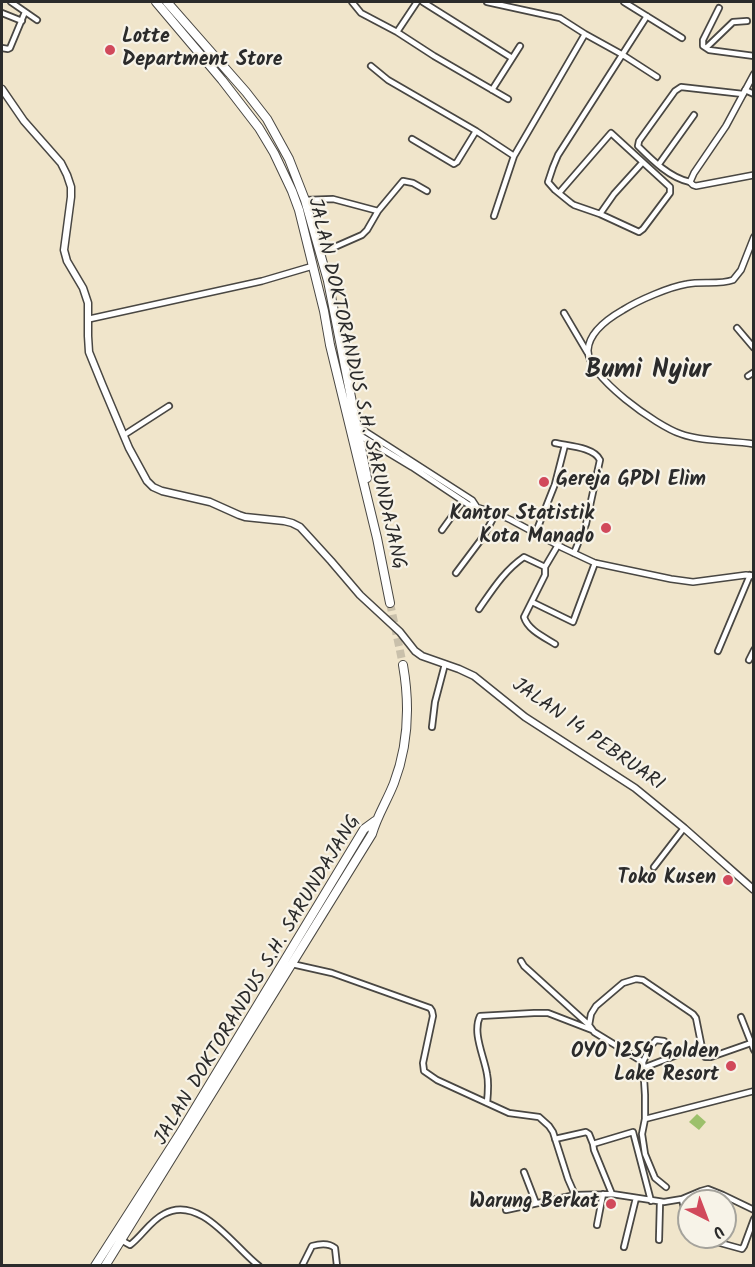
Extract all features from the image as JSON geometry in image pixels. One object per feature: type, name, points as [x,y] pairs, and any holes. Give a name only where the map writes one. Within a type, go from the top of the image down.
[{"type":"highway","name":"JALAN DOKTORANDUS S.H. SARUNDAJANG","points":[[156,2],[259,128],[284,170],[298,210],[346,391],[390,603]]},
{"type":"highway","points":[[167,2],[267,119],[289,159],[305,200],[328,281],[346,391],[359,435],[374,527]]},
{"type":"highway","points":[[241,105],[250,98]]},
{"type":"highway","name":"JALAN DOKTORANDUS S.H. SARUNDAJANG","points":[[105,1266],[372,834],[375,821],[393,786],[402,757],[408,712],[403,665]]},
{"type":"highway","points":[[95,1266],[179,1135],[364,829],[375,821]]},
{"type":"main road","name":"JALAN 14 PEBRUARI","points":[[2,89],[24,121],[68,174],[71,197],[64,249],[67,261],[88,303],[89,352],[124,435],[147,481],[167,493],[197,498],[245,517],[284,521],[300,527],[364,600],[418,653],[467,672],[480,680],[525,717],[635,788],[658,805],[753,890]]},
{"type":"street","points":[[11,2],[37,20]]},
{"type":"street","points":[[352,2],[361,13],[508,99]]},
{"type":"street","points":[[397,32],[417,2]]},
{"type":"street","points":[[423,2],[512,58]]},
{"type":"street","points":[[487,2],[557,17],[657,77]]},
{"type":"street","points":[[624,2],[682,38]]},
{"type":"street","points":[[718,8],[703,40],[703,45],[709,50],[753,56]]},
{"type":"street","points":[[2,48],[10,48],[25,12]]},
{"type":"street","points":[[2,13],[22,21]]},
{"type":"street","points":[[559,193],[611,133],[670,187],[671,191],[639,232],[574,205],[559,193],[548,182],[555,162],[647,16]]},
{"type":"street","points":[[706,48],[733,22],[747,21]]},
{"type":"street","points":[[494,216],[514,156],[585,34]]},
{"type":"street","points":[[492,90],[519,46]]},
{"type":"street","points":[[371,66],[514,156]]},
{"type":"street","points":[[690,182],[726,126],[753,74]]},
{"type":"street","points":[[753,94],[707,91],[684,86],[678,88],[638,143],[638,147],[675,177],[690,182],[693,186],[753,175]]},
{"type":"street","points":[[659,164],[694,115]]},
{"type":"street","points":[[411,140],[453,164],[457,162],[476,131]]},
{"type":"street","points":[[600,214],[614,194],[642,163]]},
{"type":"street","points":[[321,253],[362,235],[378,211],[404,181],[414,183],[427,191]]},
{"type":"street","points":[[305,200],[339,200],[378,211]]},
{"type":"street","points":[[588,353],[590,341],[597,330],[610,318],[633,305],[685,284],[733,280],[741,270],[753,237]]},
{"type":"street","points":[[89,319],[262,281],[313,266]]},
{"type":"street","points":[[564,314],[588,353],[594,368],[648,417],[680,434],[753,444]]},
{"type":"street","points":[[737,328],[753,348]]},
{"type":"street","points":[[748,376],[753,372]]},
{"type":"street","points":[[124,435],[169,406]]},
{"type":"street","points":[[357,426],[472,500],[477,507]]},
{"type":"street","points":[[359,435],[463,501],[496,513],[595,563],[693,582],[752,575]]},
{"type":"street","points":[[555,443],[591,451],[600,460],[586,524],[574,553]]},
{"type":"street","points":[[536,532],[555,484],[565,445]]},
{"type":"street","points":[[442,530],[463,501]]},
{"type":"street","points":[[456,573],[481,540],[496,513]]},
{"type":"street","points":[[555,644],[535,631],[524,620],[524,616],[545,574],[545,567],[558,545]]},
{"type":"street","points":[[479,609],[506,572],[524,556],[545,567]]},
{"type":"street","points":[[532,602],[573,622],[595,563]]},
{"type":"street","points":[[718,651],[752,575]]},
{"type":"street","points":[[749,660],[753,650]]},
{"type":"street","points":[[432,727],[435,702],[445,664]]},
{"type":"street","points":[[654,867],[684,828]]},
{"type":"street","points":[[521,961],[590,1027],[643,1065]]},
{"type":"street","points":[[292,964],[332,973],[428,1007],[433,1016],[423,1063],[424,1071],[448,1086],[511,1114],[538,1117],[549,1126],[575,1195]]},
{"type":"street","points":[[590,1027],[593,1010],[606,997],[627,981],[640,979],[694,1016],[705,1057],[751,1043]]},
{"type":"street","points":[[487,1103],[488,1077],[478,1035],[480,1016],[548,1013],[585,1028],[590,1027]]},
{"type":"street","points":[[741,1017],[753,1050]]},
{"type":"street","points":[[664,1041],[654,1041],[643,1065],[645,1119],[642,1134],[645,1154],[655,1178],[666,1187]]},
{"type":"street","points":[[643,1065],[677,1055]]},
{"type":"street","points":[[645,1119],[753,1091]]},
{"type":"street","points":[[555,1139],[586,1132],[589,1134],[612,1194]]},
{"type":"street","points":[[593,1144],[634,1133],[651,1201]]},
{"type":"street","points":[[525,1172],[536,1203]]},
{"type":"street","points":[[597,1225],[603,1194]]},
{"type":"street","points":[[506,1210],[575,1195],[612,1194],[660,1202],[677,1200]]},
{"type":"street","points":[[624,1247],[636,1198]]},
{"type":"street","points":[[659,1240],[660,1202]]},
{"type":"street","points":[[737,1202],[753,1210]]},
{"type":"street","points":[[121,1240],[130,1244],[160,1216],[172,1210],[184,1209],[196,1213],[223,1231],[259,1266]]},
{"type":"street","points":[[737,1248],[742,1249],[744,1247],[753,1219]]},
{"type":"street","points":[[302,1266],[312,1246],[328,1245],[335,1248],[337,1266]]},
{"type":"green space","points":[[697,1114],[706,1122],[699,1130],[689,1122]]},
{"type":"tunnel","points":[[390,603],[403,665]]},
{"type":"place","name":"Lotte Department Store","points":[[110,50]]},
{"type":"place","name":"Gereja GPDI Elim","points":[[544,482]]},
{"type":"place","name":"Kantor Statistik Kota Manado","points":[[606,528]]},
{"type":"place","name":"Toko Kusen","points":[[728,880]]},
{"type":"place","name":"OYO 1254 Golden Lake Resort","points":[[731,1066]]},
{"type":"place","name":"Warung Berkat","points":[[611,1204]]},
{"type":"district","name":"Bumi Nyiur","points":[[648,373]]}]
